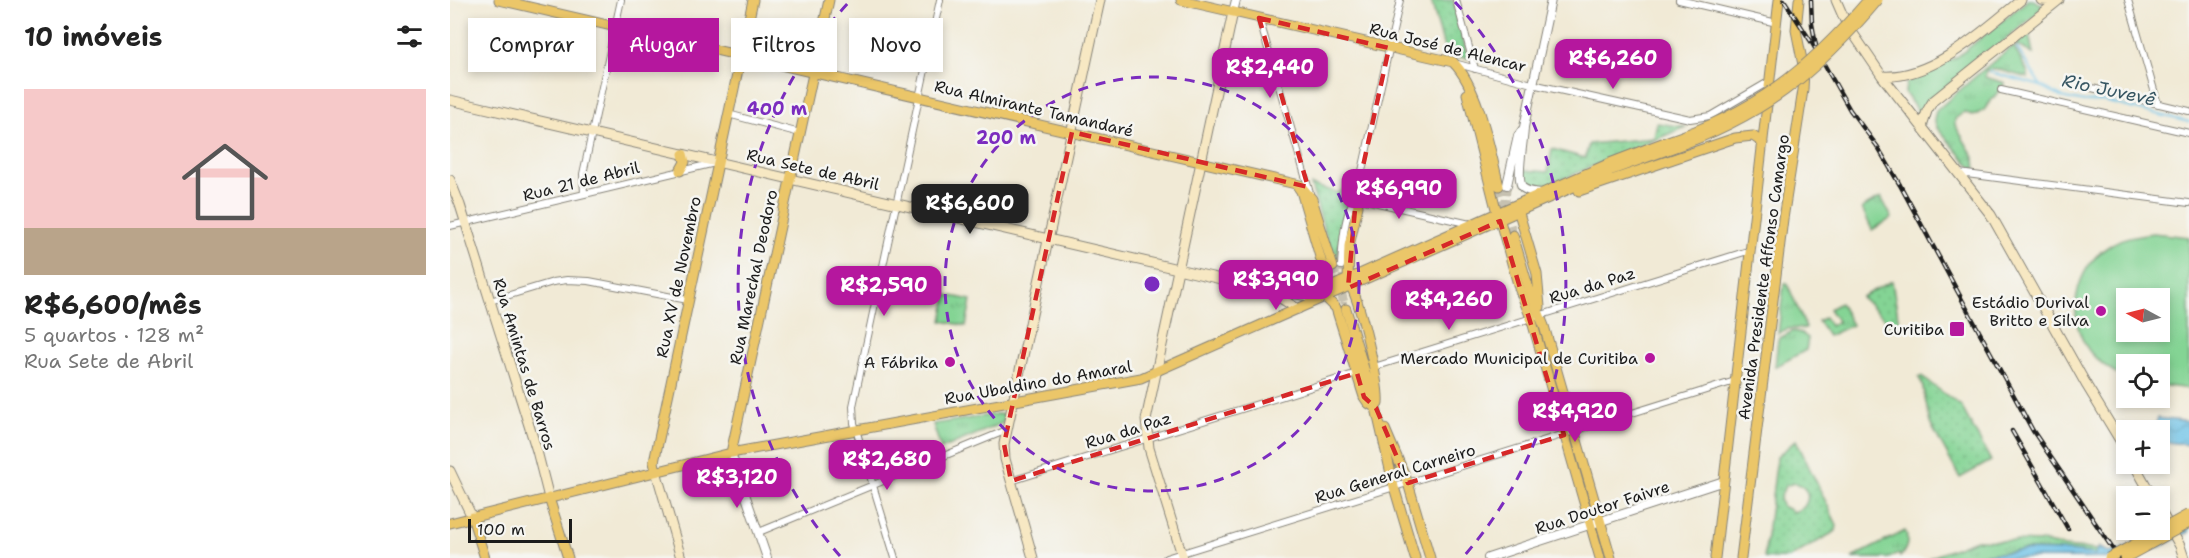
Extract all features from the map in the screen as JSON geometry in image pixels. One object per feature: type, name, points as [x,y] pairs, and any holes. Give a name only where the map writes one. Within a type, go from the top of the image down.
[{"type":"main road","name":"Rua Almirante Tamandaré","points":[[499,0],[608,25]]},
{"type":"main road","name":"Rua XV de Novembro","points":[[749,18],[753,0]]},
{"type":"main road","name":"Rua Marechal Deodoro","points":[[824,18],[828,0]]},
{"type":"main road","points":[[1033,558],[1004,452],[1100,0]]},
{"type":"main road","name":"Rua José de Alencar","points":[[1181,0],[1453,62]]},
{"type":"main road","name":"Avenida Presidente Affonso Camargo","points":[[1741,558],[1784,212],[1803,90],[1804,70],[1796,30],[1799,0]]},
{"type":"main road","points":[[1836,0],[1846,23],[1882,76],[1998,227],[2086,386],[2116,434]]},
{"type":"main road","points":[[1666,146],[1713,125],[1767,94],[1822,49],[1868,0]]},
{"type":"main road","points":[[1666,146],[1716,132],[1770,102],[1825,57],[1878,0]]},
{"type":"main road","points":[[1882,76],[1899,76],[1950,56],[2021,0]]},
{"type":"main road","points":[[2041,0],[2058,1]]},
{"type":"main road","name":"Avenida Presidente Affonso Camargo","points":[[1715,558],[1778,1]]},
{"type":"main road","points":[[1922,127],[1933,101],[2058,1]]},
{"type":"main road","points":[[1183,556],[1147,438],[1147,413],[1233,12]]},
{"type":"main road","points":[[1453,62],[1461,70],[1471,88],[1503,186]]},
{"type":"main road","points":[[1461,70],[1519,288],[1536,317],[1574,431],[1611,558]]},
{"type":"main road","name":"Rua XV de Novembro","points":[[681,558],[654,462],[737,72]]},
{"type":"main road","name":"Rua Almirante Tamandaré","points":[[813,72],[1297,185]]},
{"type":"main road","name":"Rua Marechal Deodoro","points":[[731,453],[813,72]]},
{"type":"main road","name":"Rua Sete de Abril","points":[[450,100],[1268,290],[1310,296]]},
{"type":"main road","points":[[1562,194],[1601,184],[1735,138],[1753,136],[1763,143]]},
{"type":"main road","name":"Rua Ubaldino do Amaral","points":[[450,523],[731,453],[1141,378],[1298,309],[1327,293],[1499,217],[1544,193],[1620,159],[1666,146]]},
{"type":"main road","name":"Rua Ubaldino do Amaral","points":[[1349,284],[1451,234],[1472,225],[1519,213],[1666,146]]},
{"type":"main road","points":[[680,171],[685,162],[683,154]]},
{"type":"main road","name":"Rua Amintas de Barros","points":[[450,180],[537,451],[568,558]]},
{"type":"main road","points":[[1297,185],[1311,199],[1337,266]]},
{"type":"main road","points":[[1297,185],[1301,190],[1327,293],[1336,308],[1364,397],[1376,408]]},
{"type":"main road","points":[[1356,198],[1358,206],[1349,246],[1349,284],[1374,367],[1378,391],[1376,408],[1408,483],[1430,558]]},
{"type":"main road","points":[[1519,213],[1537,274],[1536,317]]},
{"type":"main road","points":[[1513,235],[1536,317],[1564,435],[1600,558]]},
{"type":"main road","points":[[1268,290],[1298,309]]},
{"type":"main road","name":"Rua Ubaldino do Amaral","points":[[1310,296],[1327,293]]},
{"type":"main road","points":[[1346,309],[1376,408],[1394,488],[1415,558]]},
{"type":"main road","points":[[450,471],[472,517],[485,558]]},
{"type":"main road","points":[[2109,558],[2189,514]]},
{"type":"main road","points":[[2125,558],[2189,523]]},
{"type":"main road","points":[[2170,528],[2184,558]]},
{"type":"street","points":[[617,18],[621,0]]},
{"type":"street","points":[[895,558],[856,431],[853,406],[940,0]]},
{"type":"street","points":[[1233,12],[1236,0]]},
{"type":"street","points":[[1337,266],[1351,204],[1356,198],[1400,0]]},
{"type":"street","points":[[1456,0],[1475,69]]},
{"type":"street","points":[[1544,193],[1526,190],[1519,180],[1524,127],[1531,98],[1529,83],[1551,0]]},
{"type":"street","points":[[1679,0],[1777,23]]},
{"type":"street","points":[[2128,0],[2158,104]]},
{"type":"street","points":[[1259,18],[1311,199]]},
{"type":"street","points":[[584,194],[582,180],[608,59]]},
{"type":"street","name":"Rua José de Alencar","points":[[1453,62],[1529,83],[1690,119],[1710,116],[1770,81]]},
{"type":"street","points":[[2075,84],[2189,111]]},
{"type":"street","points":[[2001,90],[2189,133]]},
{"type":"street","points":[[728,114],[800,133]]},
{"type":"street","points":[[1503,186],[1518,136],[1524,127]]},
{"type":"street","name":"Rua 21 de Abril","points":[[450,226],[718,162]]},
{"type":"street","points":[[1958,173],[2189,203]]},
{"type":"street","points":[[1297,185],[1304,174]]},
{"type":"street","points":[[1356,198],[1472,225]]},
{"type":"street","points":[[1446,219],[1451,227],[1451,234]]},
{"type":"street","name":"Rua da Paz","points":[[1374,367],[1750,250]]},
{"type":"street","points":[[490,301],[567,280],[589,281],[688,300]]},
{"type":"street","name":"Rua da Paz","points":[[1011,481],[1357,373]]},
{"type":"street","name":"Rua General Carneiro","points":[[1166,558],[1183,556],[1735,381]]},
{"type":"street","points":[[759,532],[1007,430]]},
{"type":"street","points":[[731,453],[766,558]]},
{"type":"street","name":"Rua Doutor Faivre","points":[[1488,558],[1724,481]]},
{"type":"highlighted area","points":[[1259,18],[1389,48],[1356,198],[1348,288],[1500,221],[1564,435],[1408,483],[1376,408],[1364,397],[1357,373],[1011,481],[1004,444],[1072,132],[1308,187]]},
{"type":"green space","points":[[1431,0],[1453,0],[1468,58],[1446,55]]},
{"type":"green space","points":[[2028,0],[2046,6],[1924,108],[1920,115],[1905,93],[1906,84],[1911,78],[1957,57]]},
{"type":"green space","points":[[2029,34],[2033,54],[2017,45],[2014,47],[2028,73],[2028,78],[1997,69],[1986,70],[1985,77],[2005,83],[1984,110],[1974,116],[1964,112],[1955,119],[1955,125],[1975,159],[1976,172],[1937,128],[1934,119],[1936,111]]},
{"type":"green space","points":[[1657,123],[1685,127],[1542,188],[1533,188],[1524,183],[1523,170],[1548,172],[1552,149],[1585,158],[1589,144],[1654,138]]},
{"type":"green space","points":[[1311,185],[1339,193],[1345,187],[1350,188],[1335,267]]},
{"type":"green space","points":[[1881,197],[1892,218],[1872,230],[1862,208]]},
{"type":"green space","name":"Estádio Durival Britto e Silva","points":[[2153,233],[2189,237],[2189,389],[2170,386],[2170,354],[2116,354],[2116,373],[2090,352],[2082,339],[2076,310],[2081,281],[2097,256],[2119,240]]},
{"type":"green space","points":[[1892,281],[1900,328],[1897,330],[1861,297]]},
{"type":"green space","points":[[1784,283],[1787,283],[1806,328],[1788,329],[1778,334]]},
{"type":"green space","points":[[947,295],[971,300],[966,326],[942,321]]},
{"type":"green space","points":[[1840,303],[1852,325],[1828,336],[1818,321],[1825,317],[1830,326],[1838,322],[1829,309]]},
{"type":"green space","points":[[1793,331],[1808,338],[1806,350],[1775,367],[1778,339]]},
{"type":"green space","points":[[1922,376],[1961,406],[1991,461],[1960,478],[1930,423],[1919,378]]},
{"type":"green space","points":[[1004,415],[1003,423],[941,449],[933,424]]},
{"type":"green space","points":[[1796,440],[1837,525],[1836,531],[1789,558],[1764,558],[1777,457]],"holes":[[[1798,484],[1805,489],[1808,496],[1803,508],[1794,512],[1782,506],[1780,498],[1785,486]]]},
{"type":"green space","points":[[1905,531],[1907,544],[1900,557],[1899,554],[1888,558],[1852,558]]},
{"type":"green space","points":[[1976,540],[2042,542],[2097,550],[2097,552],[2095,554],[2026,550],[1969,558],[1929,558]]},
{"type":"water","points":[[2157,418],[2189,422],[2189,445],[2170,442],[2170,420],[2157,420]]},
{"type":"water","points":[[2189,526],[2189,532],[2160,547],[2123,558],[1969,558],[2026,550],[2095,554],[2099,547],[2110,553],[2148,540],[2170,540],[2170,532]]},
{"type":"waterway","points":[[2017,48],[2041,86]]},
{"type":"waterway","name":"Rio Juvevê","points":[[1990,72],[2041,86],[2061,97],[2084,102],[2103,101],[2189,122]]},
{"type":"tunnel","points":[[1505,206],[1507,185]]},
{"type":"tunnel","points":[[1499,186],[1513,235]]},
{"type":"tunnel","points":[[1341,266],[1344,304]]},
{"type":"tunnel","points":[[1333,267],[1346,309]]},
{"type":"railway","points":[[1784,0],[1812,43],[1850,110],[1877,146],[1900,185],[2033,431],[2119,558]]},
{"type":"railway","points":[[1811,0],[1816,46]]},
{"type":"railway","points":[[2012,431],[2068,529]]},
{"type":"place","name":"Estádio Durival Britto e Silva","points":[[2101,311]]},
{"type":"place","name":"Curitiba","points":[[1957,329]]},
{"type":"place","name":"Mercado Municipal de Curitiba","points":[[1650,358]]},
{"type":"place","name":"A Fábrika","points":[[950,362]]}]
